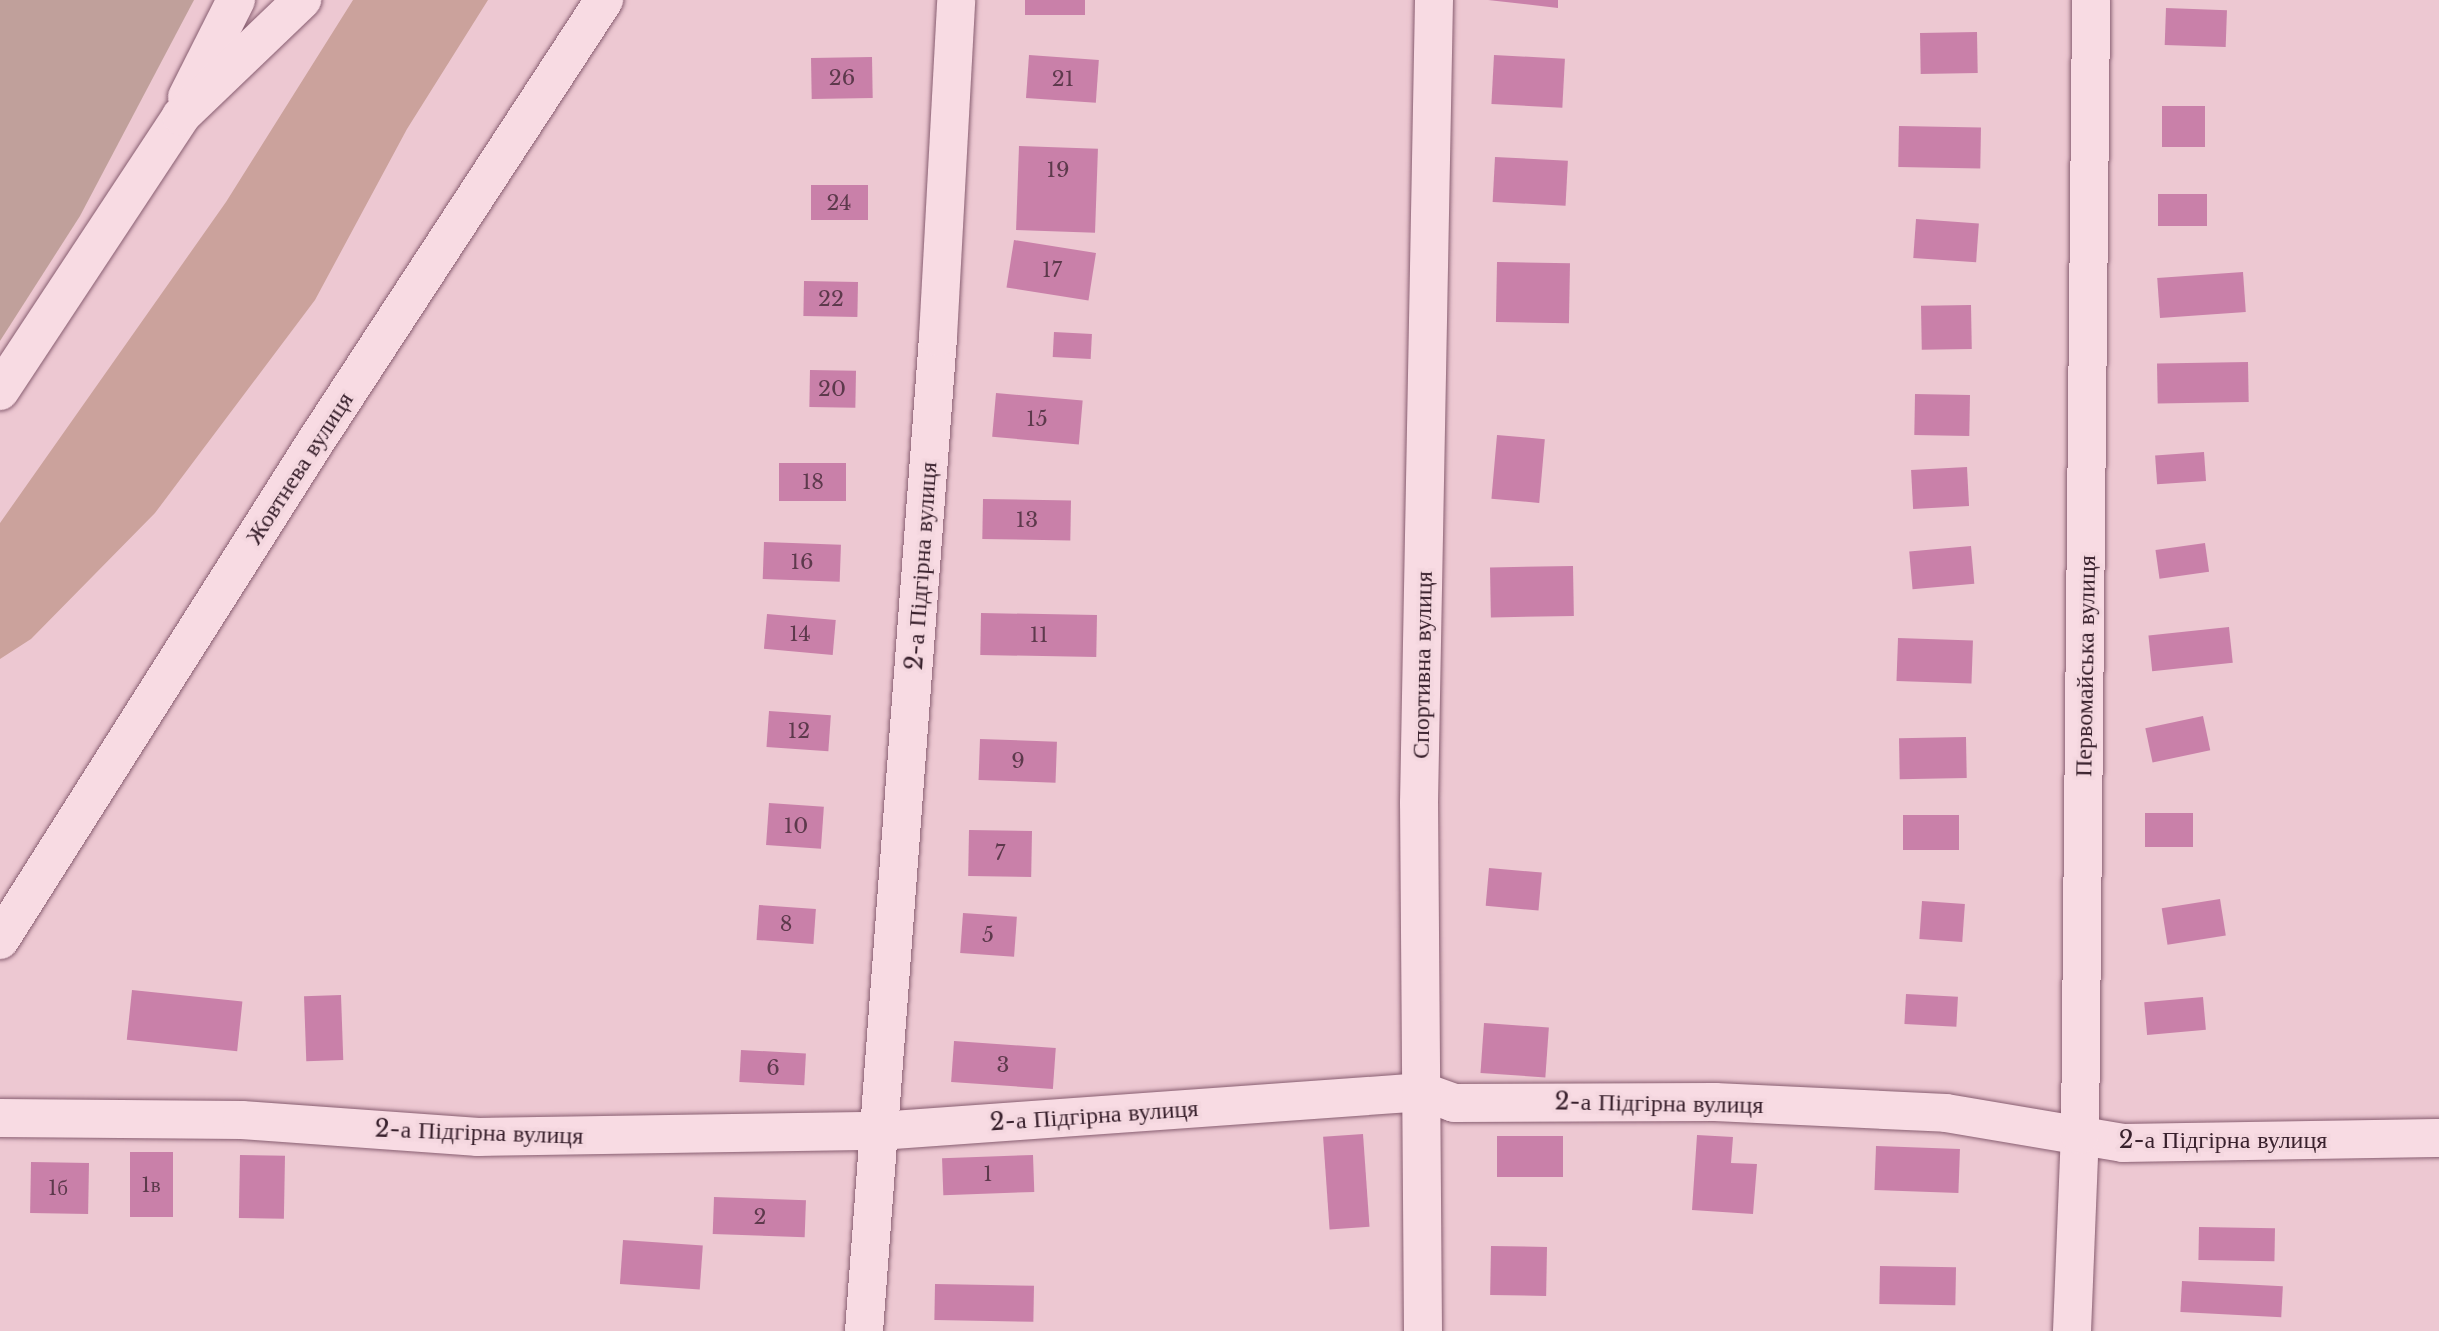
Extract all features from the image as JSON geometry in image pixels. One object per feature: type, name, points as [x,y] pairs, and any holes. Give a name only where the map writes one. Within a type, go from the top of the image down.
[{"type":"street","points":[[181,116],[193,81],[236,0]]},
{"type":"street","points":[[0,391],[181,116],[302,0]]},
{"type":"street","name":"Жовтнева вулиця","points":[[0,940],[316,441],[604,0]]},
{"type":"street","name":"2-а Підгірна вулиця","points":[[878,1131],[937,351],[956,0]]},
{"type":"street","name":"Спортивна вулиця","points":[[1423,1331],[1424,1092],[1419,803],[1434,0]]},
{"type":"street","name":"Первомайська вулиця","points":[[2072,1331],[2080,1135],[2091,0]]},
{"type":"street","name":"2-а Підгірна вулиця","points":[[0,1118],[80,1121],[242,1120],[478,1137],[878,1131],[1424,1092],[1454,1103],[1715,1102],[1946,1113],[2123,1143],[2439,1138]]},
{"type":"street","points":[[864,1331],[878,1131]]},
{"type":"shaded area","points":[[0,0],[194,0],[80,216],[0,341]]},
{"type":"shaded area","points":[[353,0],[488,0],[407,129],[315,300],[155,513],[31,639],[0,659],[0,523],[226,202]]},
{"type":"building","points":[[1025,0],[1085,0],[1085,15],[1025,15]]},
{"type":"building","points":[[1488,0],[1558,0],[1558,8]]},
{"type":"building","points":[[2166,8],[2227,10],[2226,47],[2165,45]]},
{"type":"building","points":[[1977,32],[1978,73],[1921,74],[1920,33]]},
{"type":"building","points":[[1029,55],[1099,60],[1096,103],[1026,98]]},
{"type":"building","points":[[1494,55],[1565,59],[1562,108],[1491,104]]},
{"type":"building","points":[[872,57],[873,98],[812,99],[811,58]]},
{"type":"building","points":[[2162,106],[2205,106],[2205,147],[2162,147]]},
{"type":"building","points":[[1899,126],[1981,127],[1980,168],[1898,167]]},
{"type":"building","points":[[1019,146],[1098,149],[1095,233],[1016,230]]},
{"type":"building","points":[[1495,157],[1568,161],[1566,206],[1493,202]]},
{"type":"building","points":[[811,185],[868,185],[868,220],[811,220]]},
{"type":"building","points":[[2158,194],[2207,194],[2207,226],[2158,226]]},
{"type":"building","points":[[1916,219],[1979,223],[1976,262],[1913,258]]},
{"type":"building","points":[[1014,240],[1096,253],[1088,300],[1006,287]]},
{"type":"building","points":[[1497,262],[1570,263],[1569,323],[1496,322]]},
{"type":"building","points":[[2243,272],[2246,312],[2160,318],[2157,278]]},
{"type":"building","points":[[804,281],[858,282],[857,317],[803,316]]},
{"type":"building","points":[[1971,305],[1972,349],[1922,350],[1921,306]]},
{"type":"building","points":[[1054,332],[1092,334],[1091,359],[1053,357]]},
{"type":"building","points":[[2248,362],[2249,402],[2158,404],[2157,364]]},
{"type":"building","points":[[810,370],[856,371],[855,408],[809,407]]},
{"type":"building","points":[[996,393],[1083,401],[1079,444],[992,437]]},
{"type":"building","points":[[1915,394],[1970,395],[1969,436],[1914,435]]},
{"type":"building","points":[[1497,435],[1545,439],[1539,503],[1491,499]]},
{"type":"building","points":[[2204,452],[2206,481],[2157,484],[2155,455]]},
{"type":"building","points":[[779,463],[846,463],[846,501],[779,501]]},
{"type":"building","points":[[1967,467],[1969,506],[1913,509],[1911,470]]},
{"type":"building","points":[[983,499],[1071,501],[1070,541],[982,539]]},
{"type":"building","points":[[764,542],[841,545],[840,582],[763,579]]},
{"type":"building","points":[[2205,543],[2209,572],[2160,579],[2155,550]]},
{"type":"building","points":[[1971,546],[1974,584],[1913,589],[1909,551]]},
{"type":"building","points":[[1573,566],[1574,616],[1491,617],[1490,567]]},
{"type":"building","points":[[981,613],[1097,615],[1096,657],[980,655]]},
{"type":"building","points":[[767,614],[836,620],[833,655],[764,649]]},
{"type":"building","points":[[2229,627],[2233,663],[2152,671],[2148,635]]},
{"type":"building","points":[[1898,638],[1973,641],[1971,684],[1896,681]]},
{"type":"building","points":[[769,711],[831,715],[828,751],[766,747]]},
{"type":"building","points":[[2203,716],[2210,750],[2153,763],[2145,728]]},
{"type":"building","points":[[1966,737],[1967,778],[1900,779],[1899,738]]},
{"type":"building","points":[[980,739],[1057,742],[1056,783],[979,780]]},
{"type":"building","points":[[769,803],[824,807],[821,849],[766,845]]},
{"type":"building","points":[[2145,813],[2193,813],[2193,847],[2145,847]]},
{"type":"building","points":[[1903,815],[1959,815],[1959,850],[1903,850]]},
{"type":"building","points":[[969,830],[1032,831],[1031,877],[968,876]]},
{"type":"building","points":[[1489,868],[1542,873],[1538,910],[1486,906]]},
{"type":"building","points":[[2220,899],[2226,936],[2168,945],[2162,908]]},
{"type":"building","points":[[1922,901],[1965,904],[1962,942],[1919,939]]},
{"type":"building","points":[[759,905],[816,909],[813,944],[757,940]]},
{"type":"building","points":[[963,913],[1017,917],[1014,957],[960,953]]},
{"type":"building","points":[[132,990],[242,1002],[237,1051],[127,1040]]},
{"type":"building","points":[[1906,994],[1958,997],[1956,1027],[1904,1024]]},
{"type":"building","points":[[341,995],[343,1060],[306,1061],[304,996]]},
{"type":"building","points":[[2203,997],[2206,1030],[2147,1035],[2144,1002]]},
{"type":"building","points":[[1484,1023],[1549,1028],[1545,1077],[1481,1073]]},
{"type":"building","points":[[954,1041],[1056,1048],[1053,1089],[951,1082]]},
{"type":"building","points":[[741,1050],[806,1053],[804,1085],[739,1082]]},
{"type":"building","points":[[1363,1134],[1369,1227],[1330,1230],[1323,1137]]},
{"type":"building","points":[[1697,1135],[1733,1137],[1731,1163],[1757,1164],[1753,1214],[1692,1210]]},
{"type":"building","points":[[1497,1136],[1563,1136],[1563,1177],[1497,1177]]},
{"type":"building","points":[[1876,1146],[1960,1149],[1958,1193],[1874,1190]]},
{"type":"building","points":[[130,1152],[173,1152],[173,1217],[130,1217]]},
{"type":"building","points":[[240,1155],[285,1156],[284,1219],[239,1218]]},
{"type":"building","points":[[1033,1155],[1034,1192],[943,1195],[942,1158]]},
{"type":"building","points":[[31,1162],[89,1163],[88,1214],[30,1213]]},
{"type":"building","points":[[714,1197],[806,1200],[805,1237],[713,1234]]},
{"type":"building","points":[[2199,1227],[2275,1228],[2274,1261],[2198,1260]]},
{"type":"building","points":[[623,1240],[703,1246],[700,1289],[620,1284]]},
{"type":"building","points":[[1491,1246],[1547,1247],[1546,1296],[1490,1295]]},
{"type":"building","points":[[1880,1266],[1956,1267],[1955,1305],[1879,1304]]},
{"type":"building","points":[[2182,1281],[2283,1286],[2281,1317],[2180,1312]]},
{"type":"building","points":[[935,1284],[1034,1286],[1033,1322],[934,1320]]}]
